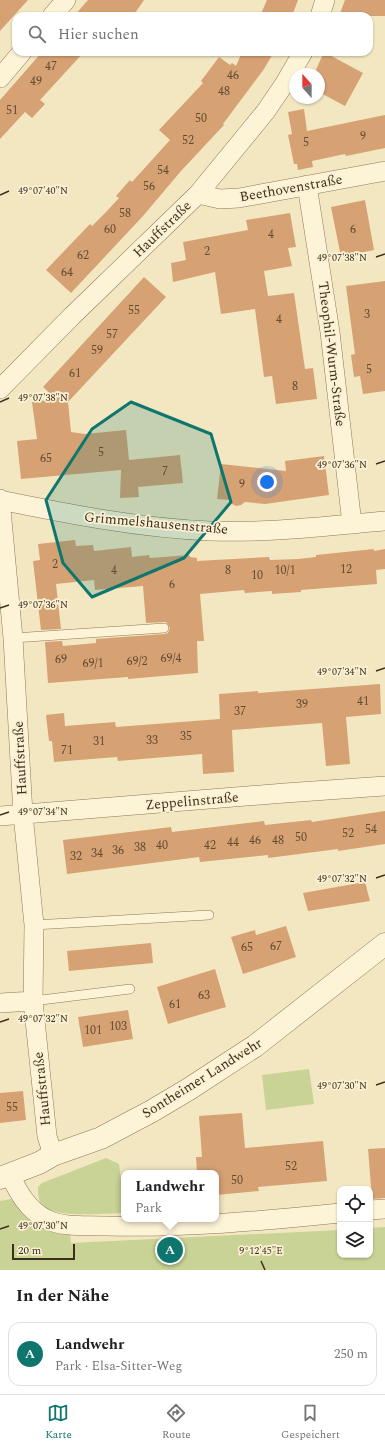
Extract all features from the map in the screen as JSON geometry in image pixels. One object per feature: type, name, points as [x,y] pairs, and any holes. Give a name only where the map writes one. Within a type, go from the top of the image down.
[{"type":"street","points":[[56,12],[66,0]]},
{"type":"street","points":[[321,12],[325,0]]},
{"type":"street","points":[[0,78],[19,56]]},
{"type":"street","name":"Hauffstraße","points":[[0,389],[72,316],[198,194],[266,111],[301,56]]},
{"type":"street","name":"Beethovenstraße","points":[[198,194],[220,199],[239,198],[385,171]]},
{"type":"street","name":"Theophil-Wurm-Straße","points":[[307,185],[330,332],[352,524]]},
{"type":"street","name":"Hauffstraße","points":[[0,500],[13,638],[23,814],[34,925],[33,1001],[46,1136],[53,1156]]},
{"type":"street","name":"Grimmelshausenstraße","points":[[0,500],[86,517],[210,531],[296,529],[385,521]]},
{"type":"street","name":"Zeppelinstraße","points":[[0,816],[385,786]]},
{"type":"street","name":"Sontheimer Landwehr","points":[[5,1176],[101,1138],[152,1111],[207,1078],[255,1046],[385,944]]},
{"type":"street","points":[[0,1003],[33,1001]]},
{"type":"street","points":[[5,1176],[20,1196],[34,1210],[46,1219],[59,1224],[107,1226],[182,1226],[337,1213]]},
{"type":"street","points":[[373,1210],[385,1209]]},
{"type":"lane","points":[[13,638],[164,628]]},
{"type":"lane","points":[[34,925],[209,915]]},
{"type":"lane","points":[[33,1001],[130,989]]},
{"type":"highlighted area","points":[[131,402],[211,434],[231,502],[184,558],[92,597],[63,563],[46,500],[92,429]]},
{"type":"green space","points":[[309,1069],[314,1104],[266,1110],[262,1075]]},
{"type":"green space","points":[[106,1158],[119,1164],[121,1179],[121,1213],[69,1214],[48,1209],[42,1205],[38,1196],[38,1187],[42,1183]]},
{"type":"green space","points":[[11,1199],[27,1215],[70,1232],[71,1243],[337,1230],[337,1258],[373,1258],[373,1228],[385,1227],[385,1270],[0,1270],[0,1201]]},
{"type":"building","points":[[0,0],[28,0],[17,12],[12,12],[12,18],[0,31]]},
{"type":"building","points":[[88,0],[144,0],[136,12],[78,12]]},
{"type":"building","points":[[267,0],[298,0],[294,12],[262,12]]},
{"type":"building","points":[[345,0],[385,0],[385,16],[373,16],[373,12],[340,12]]},
{"type":"building","points":[[38,56],[80,56],[40,100],[45,104],[32,118],[25,112],[0,139],[0,100]]},
{"type":"building","points":[[240,56],[272,56],[264,69],[223,124],[224,125],[181,171],[143,216],[71,293],[46,270],[90,224],[92,226],[107,211],[119,198],[116,196],[130,180],[132,182],[170,140],[159,130],[203,83],[201,81],[219,57],[230,65],[232,63],[236,66]]},
{"type":"building","points":[[322,56],[331,56],[363,73],[345,106],[325,95],[325,68],[317,68]]},
{"type":"building","points":[[304,109],[307,131],[385,115],[385,148],[312,161],[313,167],[298,170],[297,164],[294,164],[288,135],[292,134],[288,112]]},
{"type":"building","points":[[365,200],[374,250],[341,257],[331,207]]},
{"type":"building","points":[[290,213],[296,247],[288,248],[292,266],[264,271],[268,296],[294,293],[305,369],[313,368],[317,399],[276,404],[272,376],[264,377],[255,309],[221,314],[215,272],[173,282],[171,263],[186,260],[183,242],[248,230],[246,220]]},
{"type":"building","points":[[144,277],[166,297],[68,402],[71,432],[85,434],[126,430],[129,460],[180,455],[183,483],[138,487],[139,497],[120,498],[121,470],[21,479],[17,441],[37,439],[32,402],[56,399],[43,387]]},
{"type":"building","points":[[385,281],[385,391],[363,394],[360,376],[354,377],[351,355],[355,354],[346,286]]},
{"type":"building","points":[[324,456],[329,495],[265,504],[245,502],[236,506],[232,504],[230,500],[217,499],[221,464],[286,471],[285,461]]},
{"type":"building","points":[[75,540],[76,546],[93,545],[94,551],[131,547],[132,557],[149,555],[150,558],[189,555],[190,557],[197,558],[197,561],[269,557],[270,560],[298,559],[316,557],[316,555],[385,549],[385,569],[376,570],[377,584],[301,590],[301,592],[272,594],[272,591],[245,593],[244,590],[200,594],[204,641],[197,641],[198,673],[128,679],[128,677],[48,683],[45,642],[62,641],[63,646],[96,643],[96,639],[164,634],[168,633],[170,628],[166,622],[146,623],[143,586],[95,590],[94,580],[56,584],[61,629],[41,630],[33,561],[40,560],[38,544]]},
{"type":"building","points":[[380,684],[381,714],[346,717],[350,764],[326,766],[322,723],[232,730],[234,772],[203,774],[202,754],[118,761],[117,757],[54,762],[52,741],[49,741],[46,715],[64,713],[65,726],[115,722],[116,727],[220,719],[219,694],[258,691],[258,693]]},
{"type":"building","points":[[385,811],[385,844],[338,851],[338,849],[268,858],[268,855],[200,862],[199,857],[67,874],[63,840],[171,827],[172,832],[264,821],[265,825],[311,820],[312,822]]},
{"type":"building","points":[[365,882],[370,901],[308,911],[303,893]]},
{"type":"building","points":[[286,926],[296,957],[243,974],[231,937],[255,930],[256,935]]},
{"type":"building","points":[[151,943],[153,963],[69,971],[67,951]]},
{"type":"building","points":[[215,969],[226,1007],[168,1024],[157,987]]},
{"type":"building","points":[[128,1010],[133,1039],[83,1047],[78,1017]]},
{"type":"building","points":[[23,1091],[26,1120],[0,1123],[0,1093]]},
{"type":"building","points":[[242,1113],[245,1148],[323,1141],[327,1181],[258,1187],[259,1191],[219,1195],[219,1170],[197,1170],[196,1157],[202,1157],[199,1116]]},
{"type":"building","points":[[385,1148],[385,1198],[373,1199],[373,1186],[371,1186],[368,1149]]},
{"type":"place","name":"Landwehr","points":[[170,1250]]}]
